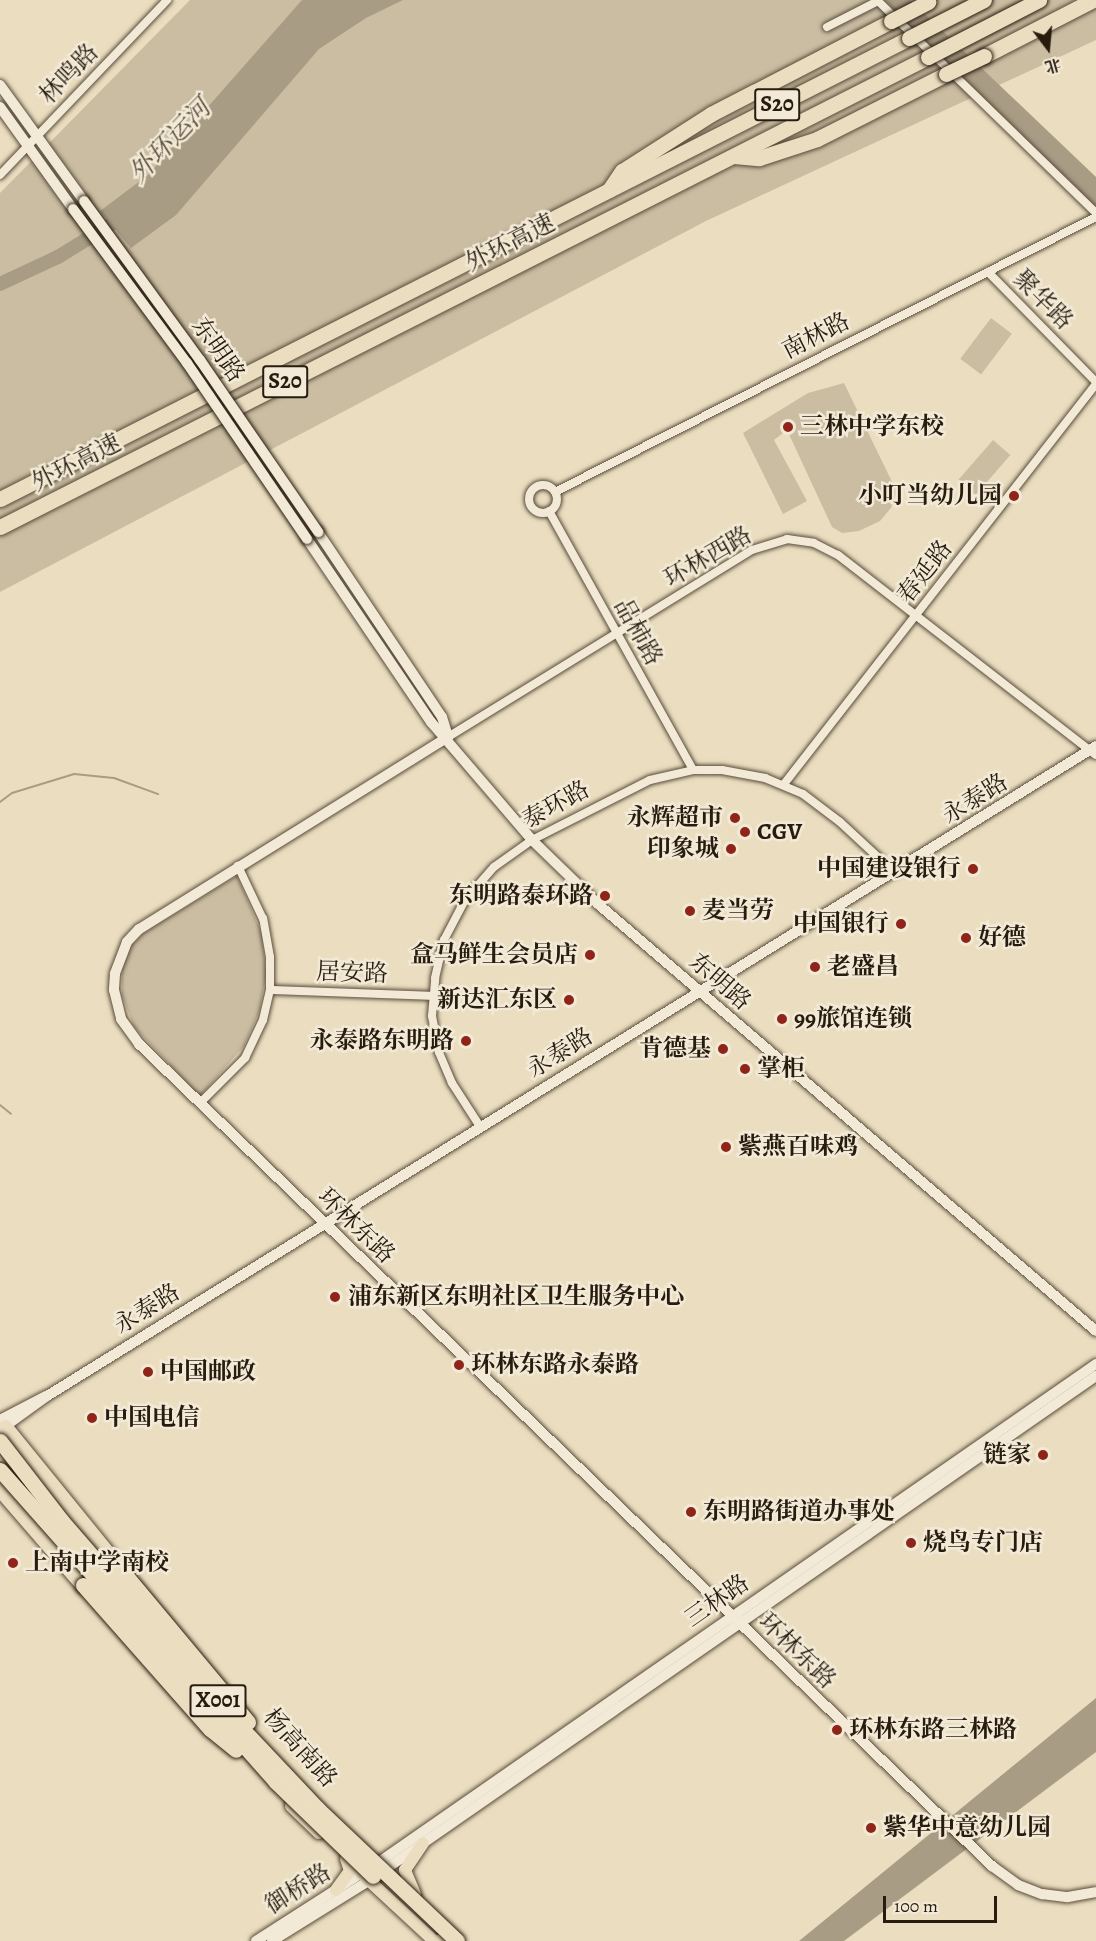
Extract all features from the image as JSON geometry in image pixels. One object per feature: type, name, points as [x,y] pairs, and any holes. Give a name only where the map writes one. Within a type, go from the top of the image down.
[{"type":"highway","name":"外环高速","points":[[0,499],[984,0]]},
{"type":"highway","name":"外环高速","points":[[0,527],[1040,0]]},
{"type":"highway","points":[[731,156],[759,158],[817,139],[1093,0]]},
{"type":"highway","points":[[609,190],[622,171],[711,114],[931,1]]},
{"type":"highway","points":[[1,1429],[61,1497],[72,1516],[235,1704],[279,1776]]},
{"type":"highway","name":"杨高南路","points":[[1,1429],[62,1521],[279,1776]]},
{"type":"highway","name":"杨高南路","points":[[0,1470],[279,1776],[449,1940]]},
{"type":"highway","points":[[0,1489],[210,1729],[279,1776]]},
{"type":"main road","name":"东明路","points":[[0,85],[200,360],[442,717],[448,737]]},
{"type":"main road","name":"东明路","points":[[0,107],[187,363],[431,722],[448,737],[532,840],[598,904],[1096,1331]]},
{"type":"main road","name":"环林东路","points":[[448,737],[139,929],[127,942],[115,974],[117,1005],[129,1032],[324,1224],[1005,1877],[1030,1890],[1062,1897],[1096,1892]]},
{"type":"main road","name":"永泰路","points":[[1,1429],[47,1396],[324,1224],[1094,751]]},
{"type":"main road","name":"三林路","points":[[383,1865],[423,1844],[1096,1364]]},
{"type":"main road","name":"三林路","points":[[366,1877],[735,1620],[1096,1376]]},
{"type":"main road","points":[[1,1429],[72,1516]]},
{"type":"main road","name":"杨高南路","points":[[0,1480],[199,1708],[383,1865],[467,1941]]},
{"type":"main road","name":"杨高南路","points":[[279,1776],[346,1859],[434,1941]]},
{"type":"main road","points":[[415,1894],[405,1870],[423,1844]]},
{"type":"main road","points":[[336,1890],[350,1871],[346,1859]]},
{"type":"main road","name":"御桥路","points":[[256,1941],[336,1890],[366,1877]]},
{"type":"main road","name":"御桥路","points":[[272,1941],[366,1877]]},
{"type":"street","name":"林鸣路","points":[[0,175],[167,0]]},
{"type":"street","points":[[827,27],[878,1],[1096,215]]},
{"type":"street","name":"南林路","points":[[555,492],[1096,215]]},
{"type":"street","name":"聚华路","points":[[988,272],[1096,383]]},
{"type":"street","name":"春延路","points":[[784,784],[1096,383]]},
{"type":"street","points":[[541,485],[555,492],[556,503],[549,511],[534,510],[529,495],[541,485]]},
{"type":"street","name":"品柿路","points":[[549,511],[693,770]]},
{"type":"street","name":"环林西路","points":[[448,737],[752,550],[787,539],[814,543],[838,555],[1094,751]]},
{"type":"street","name":"泰环路","points":[[481,1128],[452,1083],[439,1052],[432,1016],[432,996],[444,940],[465,900],[494,867],[532,840],[623,790],[693,770],[743,772],[784,784],[840,822],[895,873]]},
{"type":"street","points":[[200,1103],[245,1058],[263,1020],[270,990],[270,957],[263,919],[238,866]]},
{"type":"street","name":"居安路","points":[[270,990],[432,996]]},
{"type":"shaded area","points":[[190,0],[1096,0],[1096,40],[706,221],[0,592],[0,193]]},
{"type":"shaded area","points":[[302,0],[403,0],[366,18],[319,49],[176,215],[131,248],[100,211],[148,175]]},
{"type":"shaded area","points":[[885,0],[910,0],[1096,177],[1096,212]]},
{"type":"shaded area","points":[[991,318],[1012,334],[981,374],[960,359]]},
{"type":"shaded area","points":[[844,383],[897,492],[891,508],[880,521],[859,531],[842,533],[832,527],[787,430],[774,440],[807,501],[783,514],[743,433],[808,393]]},
{"type":"shaded area","points":[[993,440],[1010,455],[976,495],[958,480]]},
{"type":"shaded area","points":[[237,876],[262,934],[266,975],[259,1012],[244,1046],[200,1096],[134,1027],[122,995],[122,968],[131,946],[144,933]]},
{"type":"shaded area","points":[[1096,1698],[1096,1752],[844,1941],[799,1941]]},
{"type":"waterway","name":"外环运河","points":[[0,284],[58,257],[126,215]]},
{"type":"waterway","points":[[0,802],[12,793],[74,774],[114,778],[158,794]]},
{"type":"waterway","points":[[0,1105],[11,1114]]},
{"type":"place","name":"三林中学东校","points":[[788,427]]},
{"type":"place","name":"小叮当幼儿园","points":[[1014,496]]},
{"type":"place","name":"永辉超市","points":[[735,818]]},
{"type":"place","name":"CGV","points":[[745,832]]},
{"type":"place","name":"印象城","points":[[731,849]]},
{"type":"place","name":"中国建设银行","points":[[973,869]]},
{"type":"place","name":"东明路泰环路","points":[[605,896]]},
{"type":"place","name":"麦当劳","points":[[690,911]]},
{"type":"place","name":"中国银行","points":[[901,924]]},
{"type":"place","name":"好德","points":[[966,938]]},
{"type":"place","name":"盒马鲜生会员店","points":[[590,955]]},
{"type":"place","name":"老盛昌","points":[[815,967]]},
{"type":"place","name":"新达汇东区","points":[[569,1000]]},
{"type":"place","name":"99旅馆连锁","points":[[782,1019]]},
{"type":"place","name":"永泰路东明路","points":[[466,1041]]},
{"type":"place","name":"肯德基","points":[[723,1049]]},
{"type":"place","name":"掌柜","points":[[745,1069]]},
{"type":"place","name":"紫燕百味鸡","points":[[726,1147]]},
{"type":"place","name":"浦东新区东明社区卫生服务中心","points":[[335,1297]]},
{"type":"place","name":"环林东路永泰路","points":[[459,1365]]},
{"type":"place","name":"中国邮政","points":[[148,1372]]},
{"type":"place","name":"中国电信","points":[[92,1418]]},
{"type":"place","name":"链家","points":[[1043,1455]]},
{"type":"place","name":"东明路街道办事处","points":[[691,1512]]},
{"type":"place","name":"烧鸟专门店","points":[[911,1543]]},
{"type":"place","name":"上南中学南校","points":[[13,1563]]},
{"type":"place","name":"环林东路三林路","points":[[837,1730]]},
{"type":"place","name":"紫华中意幼儿园","points":[[871,1828]]}]
